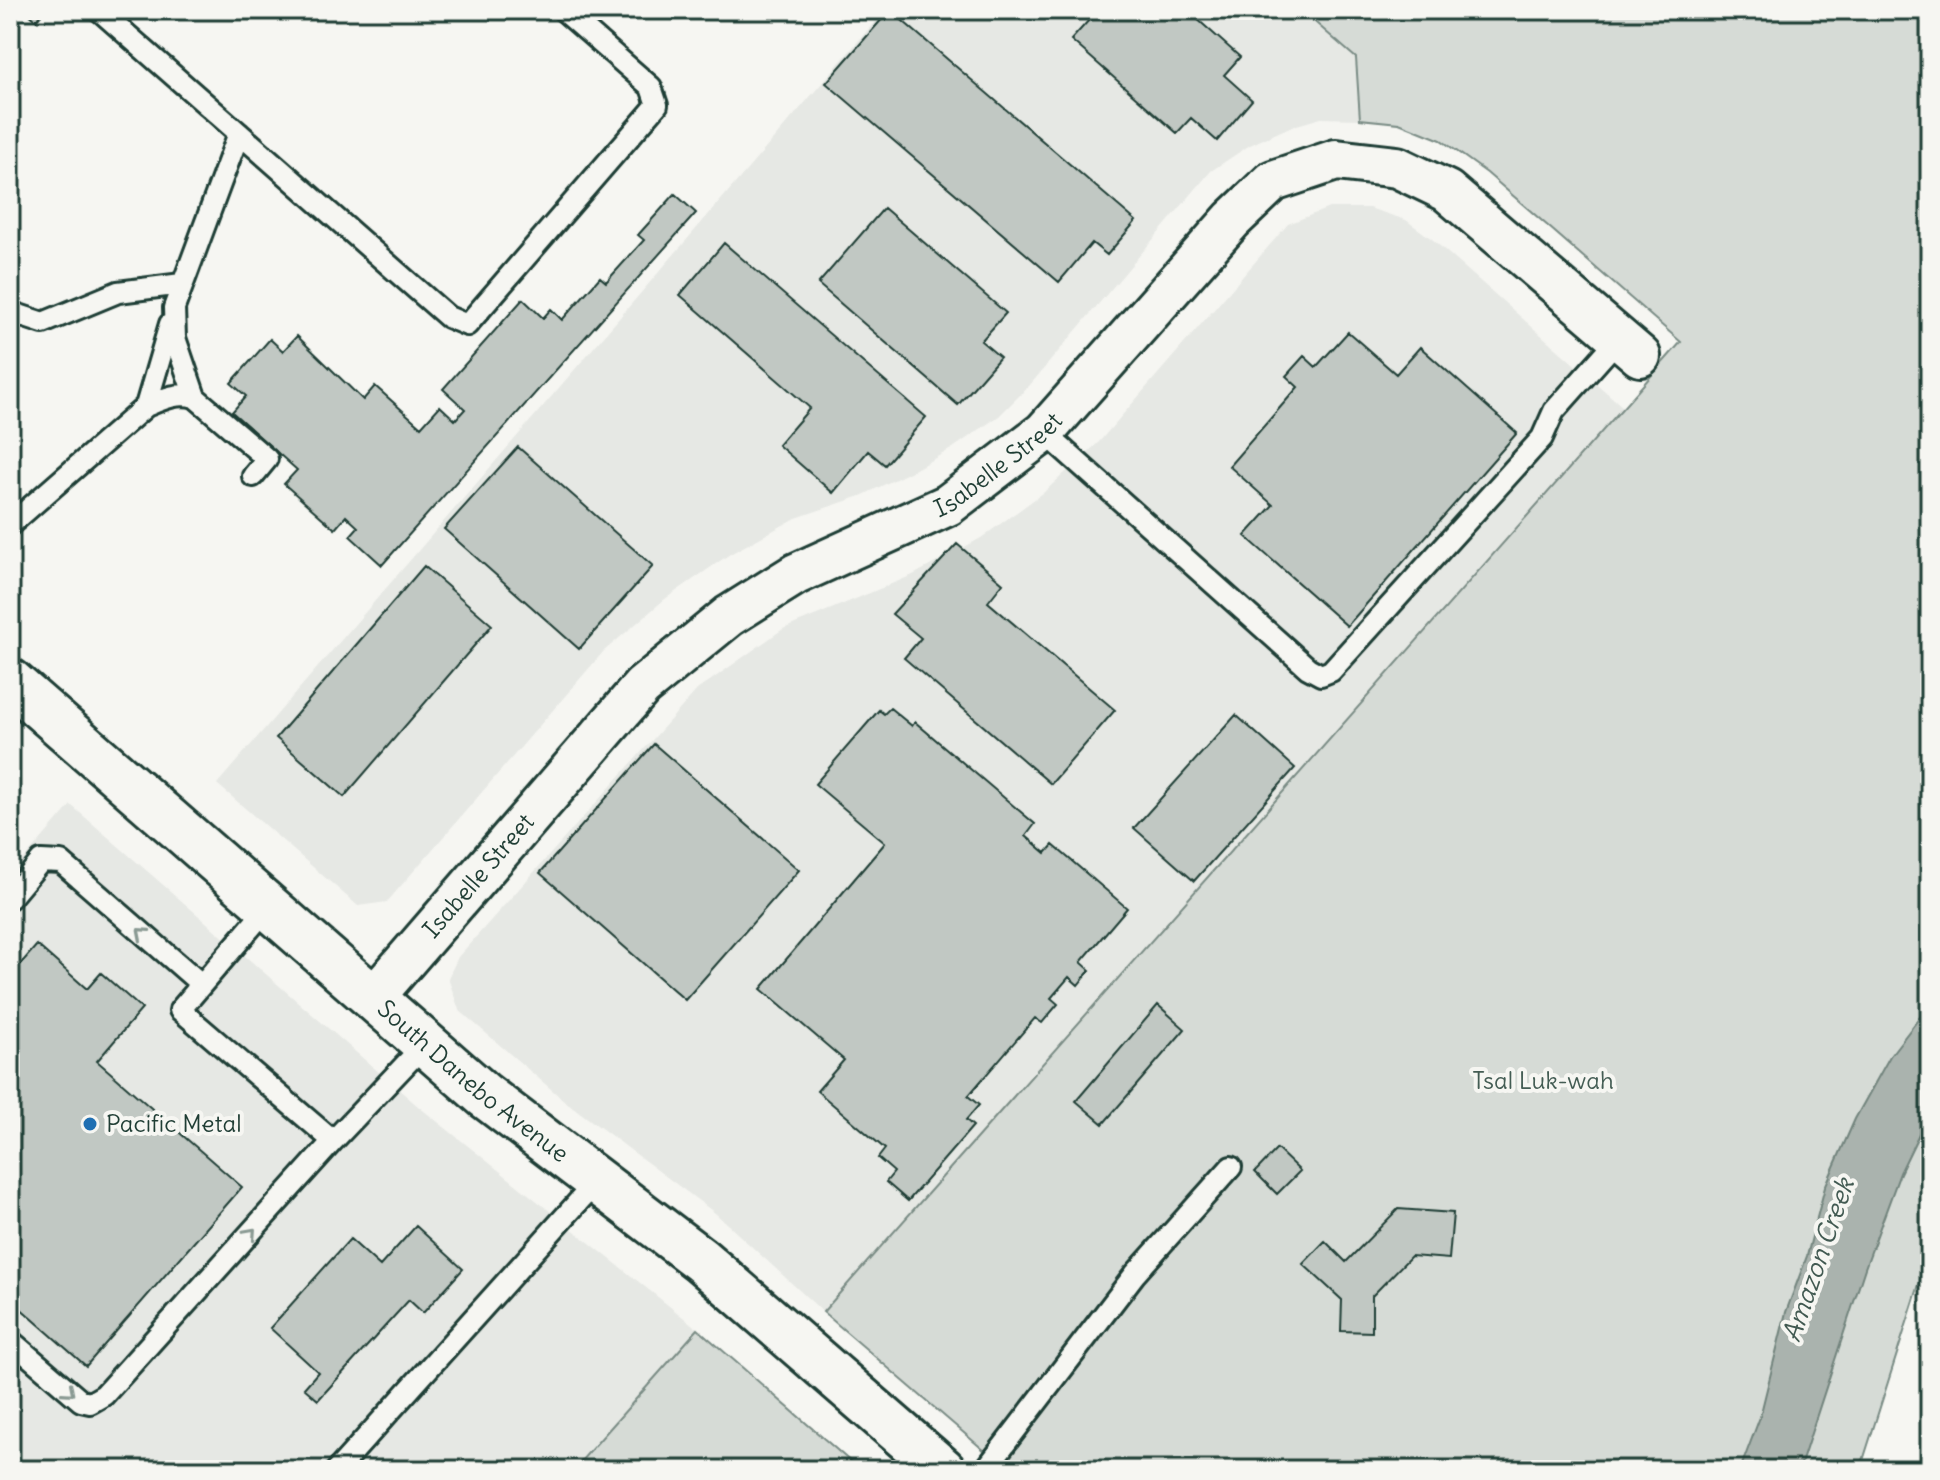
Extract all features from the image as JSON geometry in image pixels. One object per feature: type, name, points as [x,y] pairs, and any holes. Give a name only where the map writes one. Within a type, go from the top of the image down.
[{"type":"street","name":"Isabelle Street","points":[[374,997],[642,687],[712,628],[796,574],[948,505],[1044,432],[1232,220],[1273,181],[1336,160],[1397,167],[1447,191],[1630,346]]},
{"type":"street","name":"South Danebo Avenue","points":[[10,681],[484,1095],[701,1260],[943,1470]]},
{"type":"lane","points":[[99,10],[448,317],[467,325],[657,105],[651,87],[563,10]]},
{"type":"lane","points":[[146,406],[182,284],[239,133]]},
{"type":"lane","points":[[10,312],[43,323],[118,292],[182,284]]},
{"type":"lane","points":[[174,308],[175,338],[195,397]]},
{"type":"lane","points":[[1044,432],[1308,668],[1321,675],[1331,671],[1542,438],[1554,411],[1630,346]]},
{"type":"lane","points":[[10,525],[146,406],[169,396],[185,394],[195,397],[267,459],[253,476]]},
{"type":"lane","points":[[10,898],[41,861],[61,862],[201,984]]},
{"type":"lane","points":[[269,906],[180,1010],[333,1141]]},
{"type":"lane","points":[[10,1340],[81,1401],[90,1403],[104,1395],[333,1141],[426,1043]]},
{"type":"lane","points":[[985,1470],[1135,1274],[1231,1167]]},
{"type":"lane","points":[[337,1470],[597,1181]]},
{"type":"shaded area","points":[[885,10],[1299,10],[1356,58],[1360,119],[1321,118],[1290,127],[1250,145],[1211,171],[1030,385],[999,416],[953,448],[912,471],[861,496],[796,518],[730,554],[665,599],[604,651],[387,902],[358,906],[217,784]]},
{"type":"shaded area","points":[[1329,208],[1369,208],[1406,220],[1432,239],[1623,407],[823,1312],[715,1213],[566,1102],[459,1010],[448,978],[458,957],[697,690],[783,629],[913,575],[981,538],[1043,493],[1099,442],[1288,224]]},
{"type":"shaded area","points":[[71,805],[419,1107],[698,1329],[573,1470],[10,1470],[10,875]]},
{"type":"green space","name":"Tsal Luk-wah","points":[[1301,10],[1930,10],[1930,1250],[1860,1470],[1007,1470],[823,1312],[1681,342],[1487,173],[1441,140],[1399,123],[1360,119],[1356,58]]},
{"type":"green space","points":[[698,1329],[860,1470],[573,1470]]},
{"type":"water","name":"Amazon Creek","points":[[1930,1004],[1930,1111],[1900,1173],[1865,1268],[1799,1470],[1740,1470],[1760,1417],[1786,1312],[1807,1256],[1825,1187],[1855,1119],[1890,1056]]},
{"type":"building","points":[[25,10],[45,10],[36,20]]},
{"type":"building","points":[[890,10],[1136,221],[1107,255],[1092,243],[1059,282],[826,83]]},
{"type":"building","points":[[1098,10],[1187,10],[1240,57],[1224,75],[1252,100],[1217,141],[1191,118],[1177,133],[1071,40]]},
{"type":"building","points":[[675,194],[696,213],[382,565],[350,536],[358,527],[346,516],[335,529],[284,484],[297,470],[232,412],[246,396],[231,383],[270,339],[283,351],[297,336],[363,400],[375,386],[421,427],[440,406],[455,420],[465,409],[443,389],[523,299],[543,318],[551,309],[562,320],[600,277],[606,282],[644,240],[638,235]]},
{"type":"building","points":[[884,208],[1006,313],[981,341],[1000,357],[958,405],[818,284]]},
{"type":"building","points":[[724,243],[926,417],[885,465],[868,451],[833,493],[778,445],[810,408],[680,295]]},
{"type":"building","points":[[1348,332],[1396,374],[1420,347],[1517,433],[1347,626],[1245,536],[1273,505],[1229,466],[1298,387],[1286,376],[1304,356],[1316,367]]},
{"type":"building","points":[[518,447],[653,566],[579,649],[444,529]]},
{"type":"building","points":[[957,544],[1003,583],[988,602],[1115,710],[1051,784],[904,658],[921,638],[892,614]]},
{"type":"building","points":[[424,566],[492,625],[344,797],[276,738]]},
{"type":"building","points":[[890,708],[912,726],[915,722],[1035,824],[1026,836],[1046,853],[1053,845],[1127,908],[1081,962],[1090,970],[1078,985],[1069,977],[1051,998],[1058,1004],[1042,1023],[1035,1018],[968,1096],[979,1105],[966,1120],[973,1126],[908,1201],[886,1182],[894,1172],[878,1158],[885,1149],[817,1091],[844,1060],[761,989],[885,843],[815,784],[879,710],[884,714]]},
{"type":"building","points":[[1236,715],[1295,768],[1194,881],[1134,828]]},
{"type":"building","points":[[654,744],[799,870],[685,1000],[540,873]]},
{"type":"building","name":"Pacific Metal","points":[[37,945],[87,989],[101,973],[142,1009],[97,1061],[242,1187],[86,1366],[10,1299],[10,976]]},
{"type":"building","points":[[1158,1005],[1185,1029],[1103,1124],[1076,1101]]},
{"type":"building","points":[[1277,1149],[1300,1171],[1277,1194],[1255,1172]]},
{"type":"building","points":[[1398,1209],[1453,1213],[1449,1259],[1411,1256],[1372,1296],[1372,1332],[1341,1331],[1342,1300],[1303,1264],[1325,1241],[1346,1262]]},
{"type":"building","points":[[416,1226],[463,1269],[423,1313],[409,1300],[318,1400],[304,1388],[318,1372],[270,1328],[350,1239],[380,1266]]},
{"type":"place","name":"Pacific Metal","points":[[90,1124]]}]
